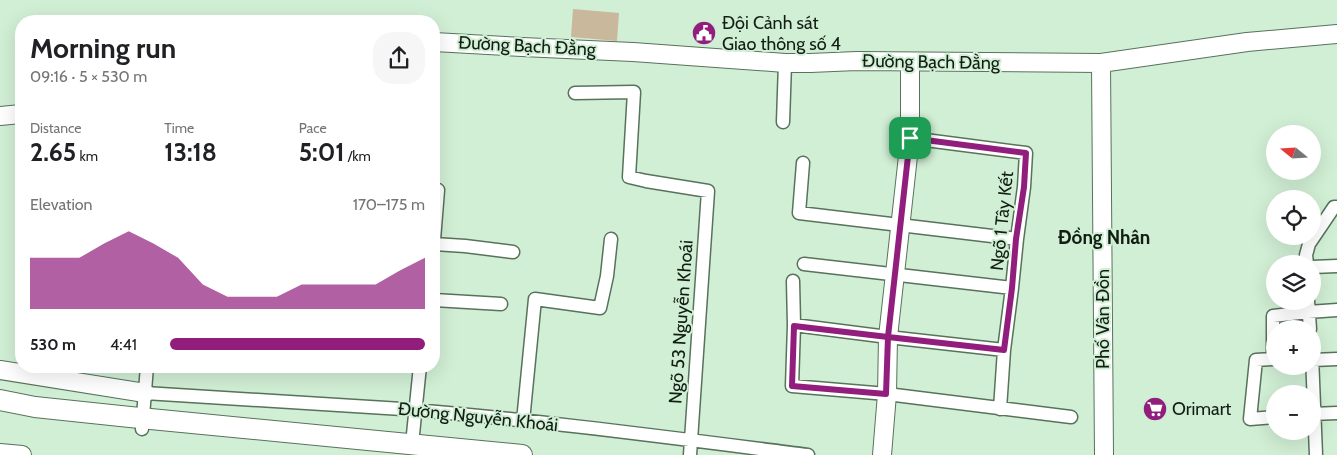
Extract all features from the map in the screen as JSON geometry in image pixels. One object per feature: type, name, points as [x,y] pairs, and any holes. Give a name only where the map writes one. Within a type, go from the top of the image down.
[{"type":"main road","points":[[0,400],[142,424]]},
{"type":"main road","points":[[0,414],[142,424]]},
{"type":"main road","name":"Đường Nguyễn Khoái","points":[[142,424],[406,450],[522,455]]},
{"type":"street","name":"Đường Bạch Đằng","points":[[440,42],[633,52],[785,63],[856,61],[1100,64],[1247,42],[1337,34]]},
{"type":"street","points":[[882,455],[888,337],[910,138],[910,62]]},
{"type":"street","points":[[783,122],[785,63]]},
{"type":"street","name":"Phố Vân Đồn","points":[[1100,64],[1104,455]]},
{"type":"street","name":"Ngõ 53 Nguyễn Khoái","points":[[576,93],[634,92],[629,177],[646,182],[708,191],[690,455]]},
{"type":"street","points":[[0,116],[15,115]]},
{"type":"street","name":"Ngõ 1 Tây Kết","points":[[910,138],[1026,153],[1024,187],[1016,239],[1004,350],[1000,409]]},
{"type":"street","points":[[803,162],[799,213],[1016,239]]},
{"type":"street","points":[[1306,255],[1309,244],[1334,207],[1337,207]]},
{"type":"street","points":[[523,421],[535,299],[600,308],[607,276],[611,239]]},
{"type":"street","points":[[440,244],[513,252]]},
{"type":"street","points":[[804,264],[1012,288]]},
{"type":"street","points":[[1321,267],[1337,266]]},
{"type":"street","points":[[793,281],[792,386],[886,394],[1071,417]]},
{"type":"street","points":[[440,300],[501,304]]},
{"type":"street","points":[[1321,308],[1337,310]]},
{"type":"street","points":[[1266,418],[1250,419],[1256,360],[1272,358],[1273,316],[1294,310]]},
{"type":"street","points":[[794,326],[1004,350]]},
{"type":"street","points":[[1321,360],[1337,359]]},
{"type":"street","points":[[0,370],[15,372]]},
{"type":"street","points":[[19,373],[145,393]]},
{"type":"street","points":[[142,424],[146,373]]},
{"type":"street","points":[[406,450],[416,410],[419,373]]},
{"type":"street","name":"Đường Nguyễn Khoái","points":[[145,393],[416,410],[691,440],[808,455]]},
{"type":"street","points":[[1321,414],[1337,413]]},
{"type":"street","points":[[1315,440],[1316,455]]},
{"type":"street","points":[[0,453],[22,455]]},
{"type":"shaded area","points":[[573,9],[619,13],[617,41],[571,37]]},
{"type":"place","name":"Đội Cảnh sát Giao thông số 4","points":[[704,33]]},
{"type":"place","name":"Orimart","points":[[1155,409]]},
{"type":"district","name":"Đồng Nhân","points":[[1104,237]]},
{"type":"route","points":[[910,138],[888,337],[886,394],[792,386],[794,326],[888,337],[1004,350],[1016,239],[1024,187],[1026,153],[910,138]]}]
